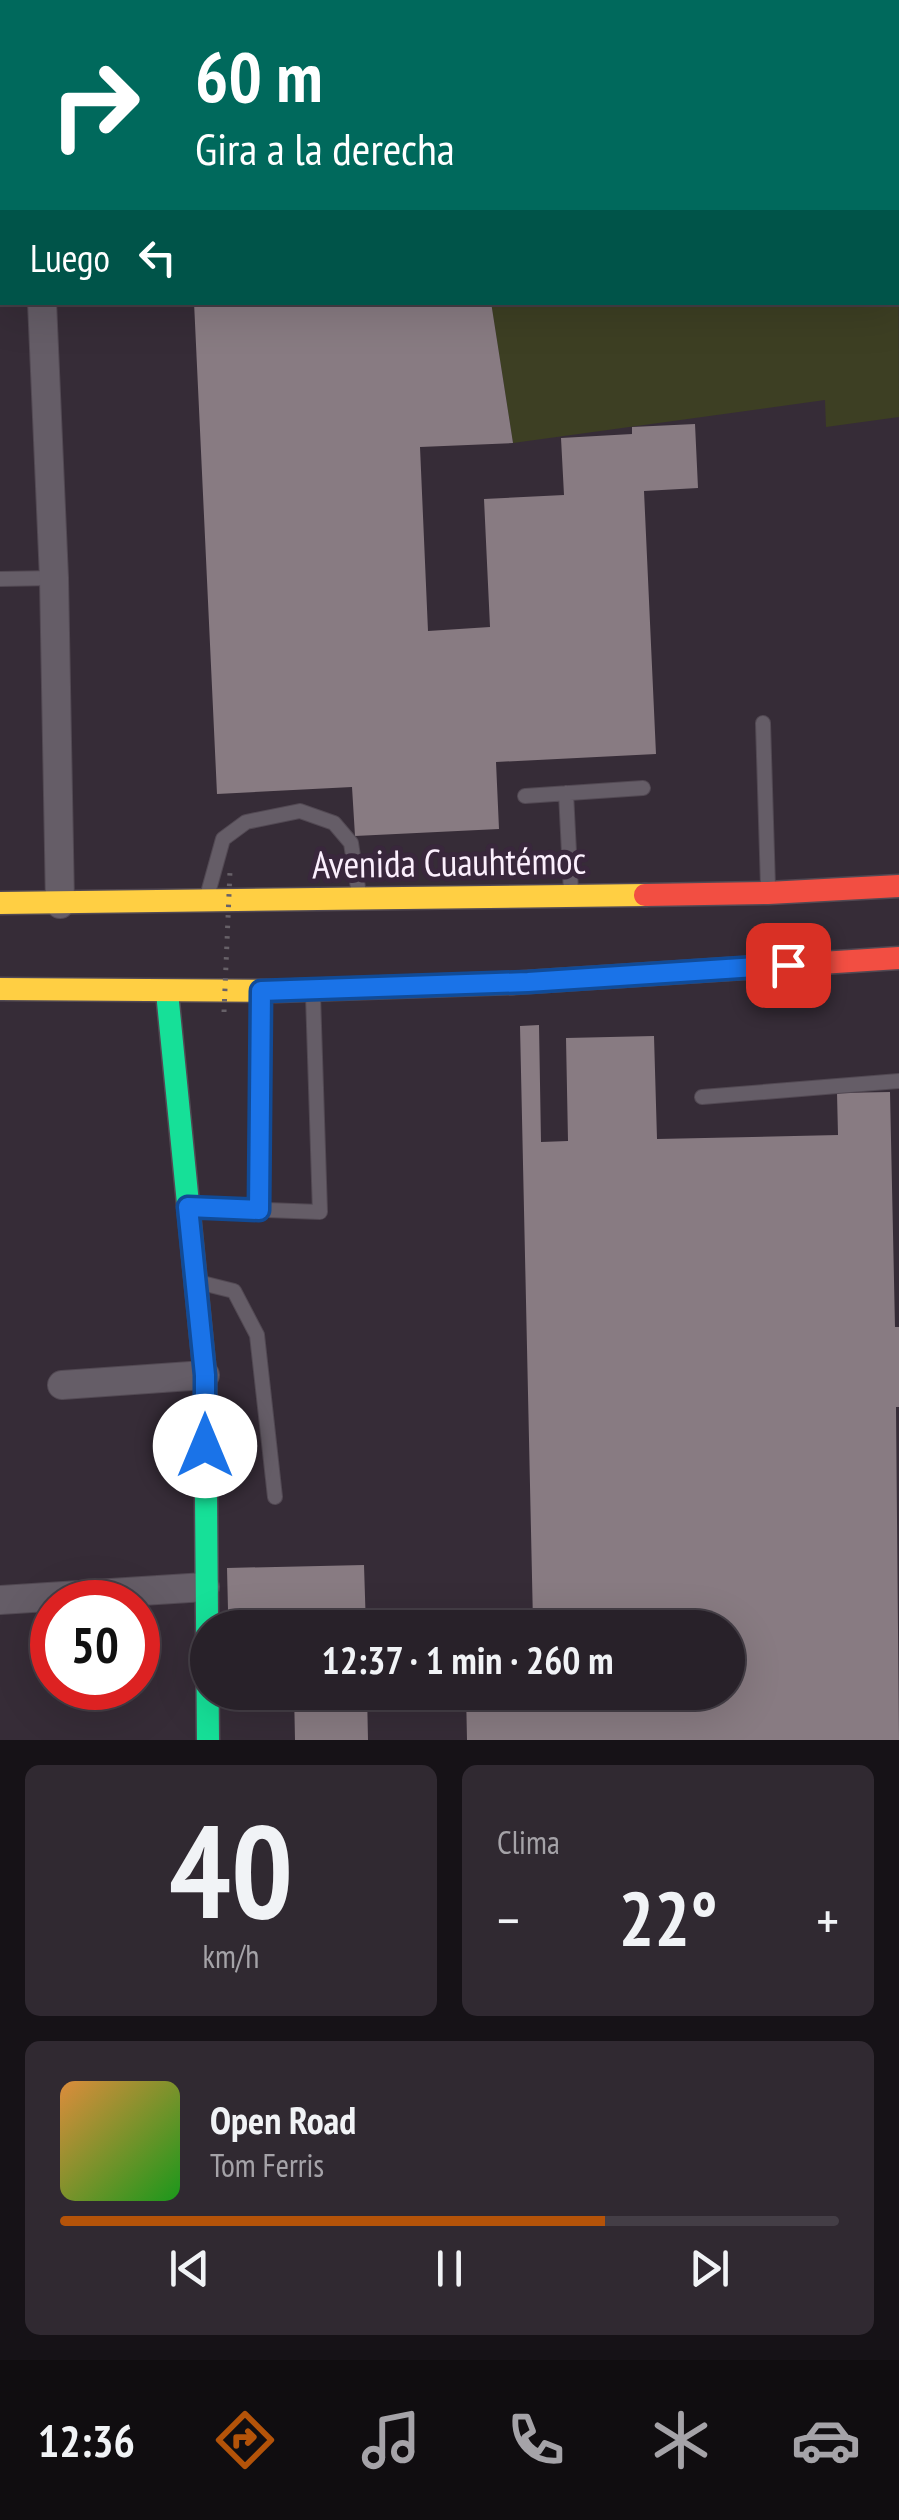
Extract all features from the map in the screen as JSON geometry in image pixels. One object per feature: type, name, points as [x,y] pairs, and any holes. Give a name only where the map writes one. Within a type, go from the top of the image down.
[{"type":"main road","name":"Avenida Cuauhtémoc","points":[[0,903],[768,893],[899,886]]},
{"type":"main road","points":[[0,990],[261,991],[528,982],[899,958]]},
{"type":"main road","points":[[167,992],[205,1375],[208,1740]]},
{"type":"street","points":[[42,305],[54,578],[60,904]]},
{"type":"street","points":[[62,1385],[205,1375]]},
{"type":"street","points":[[0,1600],[205,1587]]},
{"type":"lane","points":[[0,579],[54,578]]},
{"type":"lane","points":[[763,723],[768,893]]},
{"type":"lane","points":[[525,796],[643,788]]},
{"type":"lane","points":[[566,793],[571,896]]},
{"type":"lane","points":[[206,901],[224,838],[246,822],[300,811],[334,823],[351,843],[360,899]]},
{"type":"lane","points":[[188,1207],[320,1212],[313,988]]},
{"type":"lane","points":[[259,1210],[261,991]]},
{"type":"lane","points":[[702,1097],[899,1081]]},
{"type":"lane","points":[[196,1283],[234,1291],[257,1335],[274,1498]]},
{"type":"path","points":[[224,1012],[230,871]]},
{"type":"green space","points":[[491,305],[899,305],[899,417],[826,427],[825,400],[513,443]]},
{"type":"building","points":[[194,305],[491,305],[513,443],[420,447],[428,631],[490,627],[484,499],[564,495],[561,438],[632,434],[632,427],[695,424],[698,488],[644,491],[656,754],[496,762],[499,829],[355,836],[352,787],[217,794]]},
{"type":"building","points":[[539,1025],[541,1142],[568,1141],[566,1038],[654,1036],[657,1139],[838,1135],[837,1093],[890,1092],[895,1327],[899,1327],[899,1740],[467,1740],[466,1710],[745,1710],[745,1610],[533,1610],[520,1026]]},
{"type":"building","points":[[364,1565],[365,1610],[228,1610],[227,1568]]},
{"type":"building","points":[[294,1710],[367,1710],[368,1740],[295,1740]]},
{"type":"traffic: fast","points":[[167,992],[205,1375],[208,1740]]},
{"type":"traffic: slow","points":[[0,903],[645,895]]},
{"type":"traffic: slow","points":[[0,989],[276,991],[512,983]]},
{"type":"traffic: jam","points":[[645,895],[899,886]]},
{"type":"traffic: jam","points":[[512,983],[899,958]]},
{"type":"route","points":[[205,1446],[205,1375],[188,1207],[259,1210],[261,991],[528,982],[788,965]]}]
